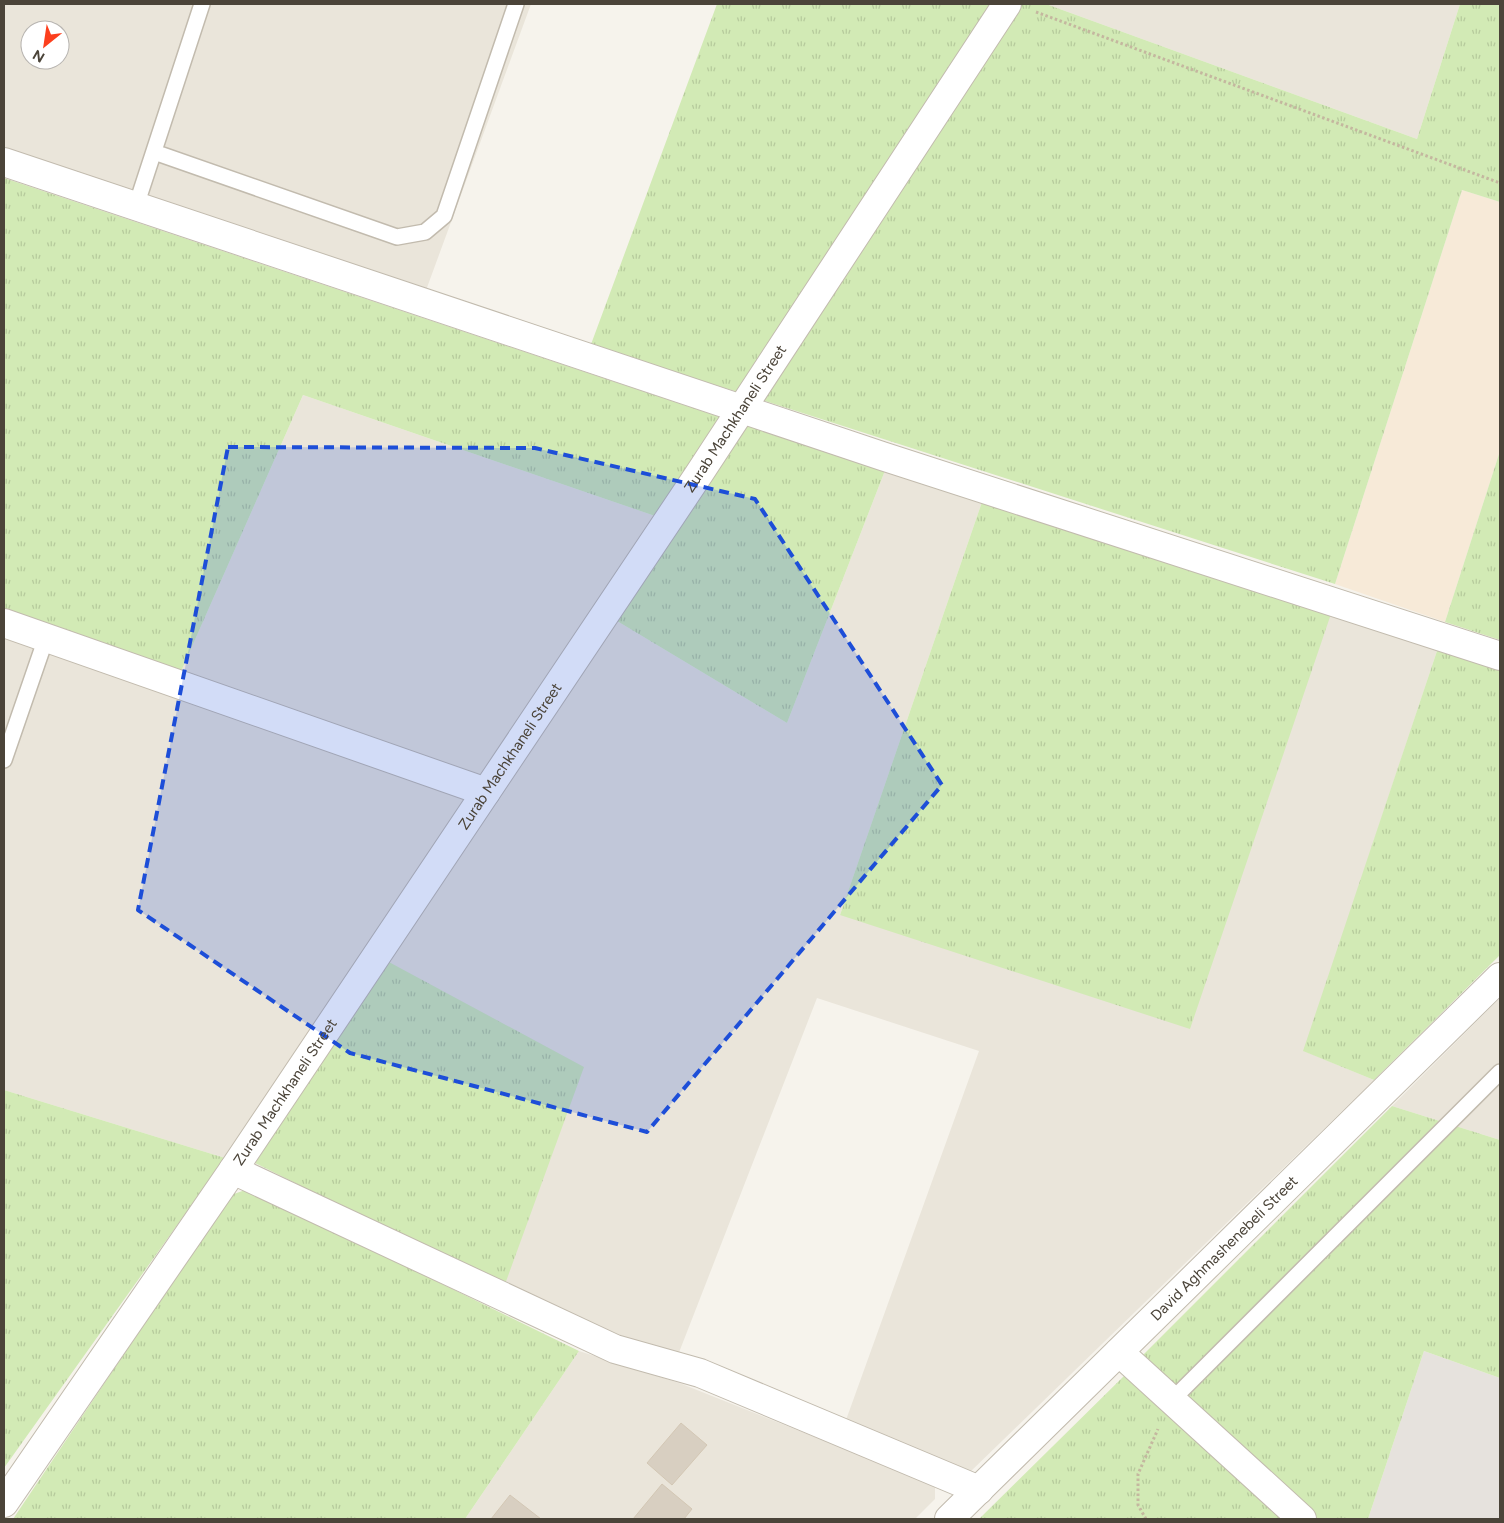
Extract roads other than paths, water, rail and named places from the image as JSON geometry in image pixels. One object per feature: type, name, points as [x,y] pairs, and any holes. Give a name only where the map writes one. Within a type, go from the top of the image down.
[{"type":"street","name":"Zurab Machkhaneli Street","points":[[4,1502],[234,1170],[742,408],[1007,4]]},
{"type":"street","points":[[4,162],[891,459],[1500,656]]},
{"type":"street","points":[[4,623],[486,792]]},
{"type":"street","name":"David Aghmashenebeli Street","points":[[949,1519],[1500,977]]},
{"type":"street","points":[[234,1170],[615,1349],[700,1372],[978,1490]]},
{"type":"street","points":[[1118,1352],[1302,1519]]},
{"type":"lane","points":[[136,206],[202,4]]},
{"type":"lane","points":[[154,152],[397,237],[424,232],[444,216],[516,4]]},
{"type":"lane","points":[[4,760],[46,638]]},
{"type":"lane","points":[[1171,1401],[1500,1072]]}]
